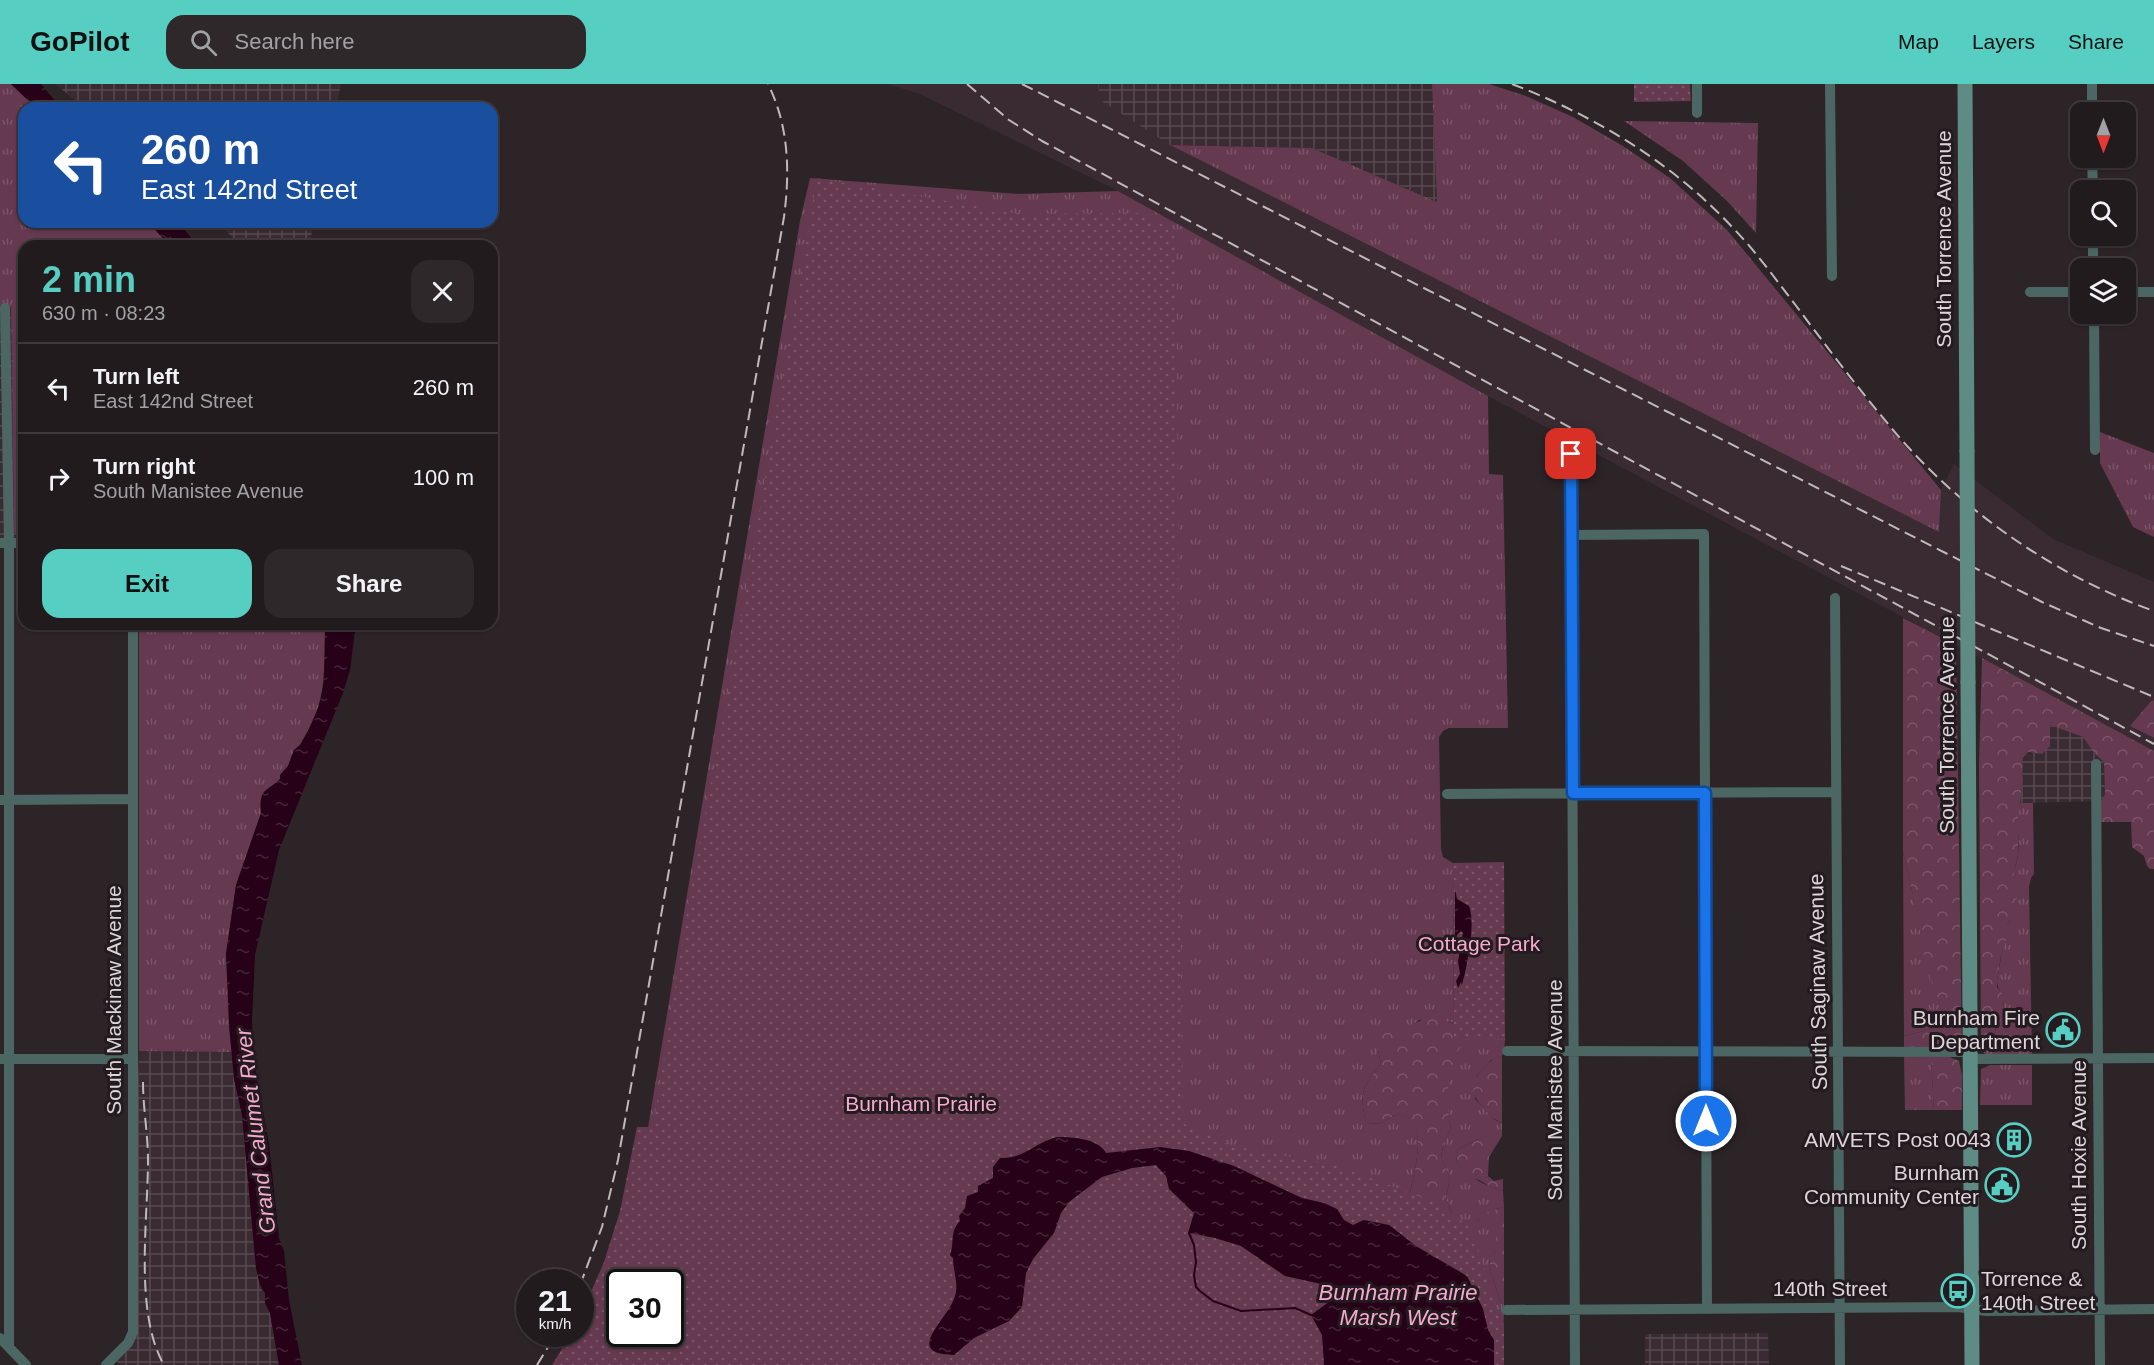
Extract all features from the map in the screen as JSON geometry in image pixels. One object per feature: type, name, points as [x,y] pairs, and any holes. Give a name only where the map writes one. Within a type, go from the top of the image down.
[{"type":"main road","name":"South Torrence Avenue","points":[[1965,84],[1972,1365]]},
{"type":"street","points":[[1697,84],[1697,113]]},
{"type":"street","points":[[1830,84],[1832,276]]},
{"type":"street","points":[[2092,84],[2092,102]]},
{"type":"street","points":[[2030,292],[2070,292]]},
{"type":"street","points":[[2136,292],[2154,292]]},
{"type":"street","points":[[5,308],[5,1059],[9,1347]]},
{"type":"street","points":[[2094,324],[2095,450]]},
{"type":"street","name":"South Manistee Avenue","points":[[1571,454],[1575,1365]]},
{"type":"street","points":[[1572,535],[1704,534],[1707,1309]]},
{"type":"street","name":"South Saginaw Avenue","points":[[1835,598],[1840,1365]]},
{"type":"street","name":"South Mackinaw Avenue","points":[[105,1365],[128,1343],[133,1332],[133,630]]},
{"type":"street","name":"South Hoxie Avenue","points":[[2096,764],[2100,1365]]},
{"type":"street","points":[[1447,794],[1835,792]]},
{"type":"street","points":[[5,800],[133,799]]},
{"type":"street","points":[[1507,1051],[1838,1051],[2098,1059],[2154,1058]]},
{"type":"street","points":[[5,1059],[133,1059]]},
{"type":"street","name":"140th Street","points":[[1506,1310],[1958,1307],[1986,1311],[2154,1309]]},
{"type":"street","points":[[0,1338],[26,1365]]},
{"type":"shaded area","points":[[55,84],[341,84],[337,102],[78,102]]},
{"type":"shaded area","points":[[887,84],[1098,84],[1101,100],[1170,145],[1939,532],[1941,490],[1954,464],[2053,539],[2154,582],[2154,701],[2152,700],[2130,726],[2154,738],[2154,751],[1488,396],[1118,191],[920,94]]},
{"type":"shaded area","points":[[1098,84],[1432,84],[1437,202],[1312,148],[1170,145],[1100,100]]},
{"type":"shaded area","points":[[224,228],[313,228],[310,240],[234,240]]},
{"type":"shaded area","points":[[0,305],[11,305],[14,532],[18,538],[0,538]]},
{"type":"shaded area","points":[[2050,725],[2083,737],[2094,753],[2104,762],[2105,794],[2101,801],[2020,803],[2023,781],[2022,759],[2027,753],[2031,754]]},
{"type":"shaded area","points":[[139,1051],[232,1052],[234,1079],[242,1115],[256,1268],[261,1289],[265,1293],[265,1303],[270,1313],[279,1365],[120,1365],[114,1359],[129,1344]]},
{"type":"shaded area","points":[[1768,1333],[1769,1365],[1645,1365],[1645,1334]]},
{"type":"green space","points":[[0,84],[11,84],[30,102],[18,102],[18,228],[154,228],[164,240],[18,240],[18,537],[14,532],[11,305],[0,305]]},
{"type":"green space","points":[[1432,84],[1489,84],[1526,96],[1573,117],[1623,146],[1670,178],[1727,230],[1941,490],[1939,532],[1170,145],[1312,148],[1437,202]]},
{"type":"green space","points":[[1634,84],[1690,84],[1691,101],[1634,102]]},
{"type":"green space","points":[[1624,121],[1758,123],[1756,233],[1727,201],[1683,161]]},
{"type":"green space","name":"Burnham Prairie","points":[[810,178],[1018,194],[1118,191],[1488,396],[1489,474],[1503,475],[1508,728],[1449,728],[1439,737],[1441,849],[1443,857],[1453,863],[1454,1024],[1419,1020],[1407,1029],[1395,1033],[1378,1052],[1381,1063],[1366,1085],[1363,1104],[1366,1123],[1381,1123],[1400,1115],[1411,1119],[1416,1127],[1418,1150],[1410,1194],[1452,1214],[1446,1198],[1450,1177],[1441,1158],[1444,1141],[1451,1129],[1446,1098],[1451,1066],[1463,1039],[1505,1039],[1502,1056],[1491,1060],[1477,1076],[1475,1099],[1495,1120],[1502,1123],[1502,1136],[1486,1136],[1458,1149],[1456,1162],[1477,1180],[1503,1191],[1504,1207],[1476,1219],[1496,1233],[1496,1251],[1489,1260],[1491,1274],[1504,1310],[1503,1365],[571,1365],[578,1347],[594,1347],[594,1309],[606,1279],[606,1347],[684,1347],[684,1269],[610,1269],[634,1211],[800,221]]},
{"type":"green space","name":"Burnham Prairie","points":[[817,178],[1020,214],[1142,213],[1176,232],[1182,1123],[1233,1146],[1335,1165],[1445,1206],[1446,1211],[1466,1224],[1475,1239],[1501,1323],[1504,1324],[1504,1365],[552,1365],[563,1347],[594,1347],[594,1285],[604,1262],[620,1211],[637,1127],[653,1127],[689,900],[730,681]]},
{"type":"green space","points":[[2100,432],[2154,453],[2154,537],[2133,527],[2100,463]]},
{"type":"green space","points":[[1903,618],[1956,645],[1962,1047],[1904,1047],[1904,1036],[1943,1026],[1943,1014],[1925,964],[1918,917],[1903,852]]},
{"type":"green space","points":[[139,630],[325,630],[322,692],[315,718],[300,745],[294,750],[280,779],[262,795],[261,813],[236,885],[226,954],[232,1052],[139,1051]]},
{"type":"green space","points":[[1982,658],[2154,751],[2154,869],[2147,866],[2144,856],[2132,847],[2131,822],[2101,822],[2101,801],[2105,794],[2104,762],[2094,753],[2083,737],[2050,725],[2050,746],[2042,754],[2028,752],[2022,759],[2023,781],[2018,818],[2018,854],[2013,878],[2017,911],[2007,924],[2007,937],[1997,980],[1997,987],[2004,996],[2002,1018],[1995,1030],[1991,1046],[1981,1043],[1979,763]]},
{"type":"green space","points":[[2152,700],[2154,701],[2154,738],[2130,726]]},
{"type":"green space","points":[[2020,803],[2033,803],[2034,874],[2029,887],[2032,1055],[1988,1055],[1984,1053],[1981,1043],[1987,1046],[1995,1035],[2003,1008],[2003,999],[1997,980],[2007,924],[2013,908]]},
{"type":"green space","points":[[1903,852],[1943,1014],[1943,1026],[1904,1036]]},
{"type":"green space","name":"Cottage Park","points":[[1504,862],[1505,1039],[1454,1039],[1453,863]]},
{"type":"green space","points":[[1434,1016],[1454,1024],[1454,1039],[1464,1041],[1450,1073],[1447,1095],[1451,1129],[1444,1141],[1441,1157],[1450,1177],[1446,1198],[1452,1214],[1449,1235],[1410,1194],[1418,1150],[1418,1137],[1411,1119],[1399,1115],[1381,1123],[1366,1123],[1363,1104],[1366,1085],[1381,1063],[1378,1048],[1383,1033],[1398,1031]]},
{"type":"green space","points":[[1502,1056],[1502,1123],[1482,1107],[1475,1097],[1473,1087],[1477,1076],[1486,1065]]},
{"type":"green space","points":[[1904,1056],[1931,1057],[1934,1110],[1905,1110]]},
{"type":"green space","points":[[1931,1057],[1950,1057],[1959,1061],[1962,1075],[1962,1110],[1934,1110]]},
{"type":"green space","points":[[1990,1065],[2032,1065],[2032,1105],[1980,1105],[1981,1069]]},
{"type":"green space","points":[[1486,1136],[1502,1136],[1489,1157],[1488,1176],[1494,1181],[1503,1179],[1503,1191],[1469,1177],[1456,1162],[1458,1149]]},
{"type":"green space","points":[[1504,1207],[1504,1310],[1491,1274],[1489,1259],[1496,1251],[1496,1234],[1476,1219],[1483,1212],[1493,1213],[1496,1209]]},
{"type":"water","points":[[11,84],[41,84],[56,102],[30,102]]},
{"type":"water","points":[[154,228],[183,228],[193,240],[164,240]]},
{"type":"water","name":"Grand Calumet River","points":[[325,630],[355,630],[350,670],[343,693],[279,850],[255,955],[252,1022],[255,1067],[269,1144],[279,1238],[284,1251],[289,1300],[302,1365],[279,1365],[270,1313],[265,1303],[265,1293],[260,1285],[256,1268],[242,1115],[234,1079],[226,954],[236,885],[261,813],[262,795],[280,779],[294,750],[300,745],[308,731],[319,706],[324,681]]},
{"type":"water","points":[[1455,889],[1457,899],[1469,906],[1472,923],[1466,967],[1462,985],[1461,982],[1458,988],[1456,981],[1460,974],[1458,961],[1463,933],[1461,931],[1457,935],[1455,943]]},
{"type":"water","name":"Burnham Prairie Marsh West","points":[[1057,1137],[1091,1141],[1106,1153],[1160,1147],[1189,1151],[1234,1166],[1302,1198],[1324,1203],[1337,1209],[1344,1220],[1353,1225],[1364,1220],[1389,1225],[1416,1246],[1467,1276],[1483,1309],[1488,1330],[1494,1340],[1494,1365],[1324,1365],[1322,1335],[1311,1315],[1337,1296],[1339,1288],[1285,1276],[1241,1246],[1189,1233],[1194,1213],[1169,1189],[1166,1176],[1156,1165],[1132,1168],[1102,1177],[1069,1202],[1061,1213],[1054,1233],[1033,1259],[1026,1273],[1022,1307],[1009,1321],[974,1338],[954,1355],[939,1353],[931,1349],[929,1342],[932,1334],[955,1296],[956,1282],[953,1258],[950,1255],[954,1229],[960,1221],[959,1216],[965,1208],[967,1196],[978,1192],[978,1186],[993,1178],[993,1167],[1000,1158],[1016,1156]]},
{"type":"waterway","points":[[1194,1217],[1189,1233],[1194,1245],[1196,1287],[1200,1291],[1213,1301],[1241,1311],[1295,1308],[1311,1315]]},
{"type":"railway","points":[[586,1269],[602,1227],[618,1160],[784,217],[787,183],[786,149],[780,116],[768,84]]},
{"type":"railway","points":[[967,84],[1009,120],[1042,141],[2154,744]]},
{"type":"railway","points":[[1022,84],[2042,602],[2101,628],[2154,646]]},
{"type":"railway","points":[[1512,84],[1573,111],[1631,144],[1685,183],[1710,205],[1759,257],[1889,425],[1945,484],[1976,511],[2009,536],[2044,558],[2116,596],[2154,611]]},
{"type":"railway","points":[[1841,566],[2154,697]]},
{"type":"railway","points":[[143,1082],[148,1160],[145,1238],[146,1293],[155,1344],[164,1365]]},
{"type":"railway","points":[[537,1365],[548,1347]]},
{"type":"place","name":"Burnham Fire Department","points":[[2063,1030]]},
{"type":"place","name":"AMVETS Post 0043","points":[[2014,1140]]},
{"type":"place","name":"Burnham Community Center","points":[[2002,1185]]},
{"type":"place","name":"Torrence & 140th Street","points":[[1958,1291]]},
{"type":"route","points":[[1571,454],[1573,793],[1705,793],[1706,1121]]}]
